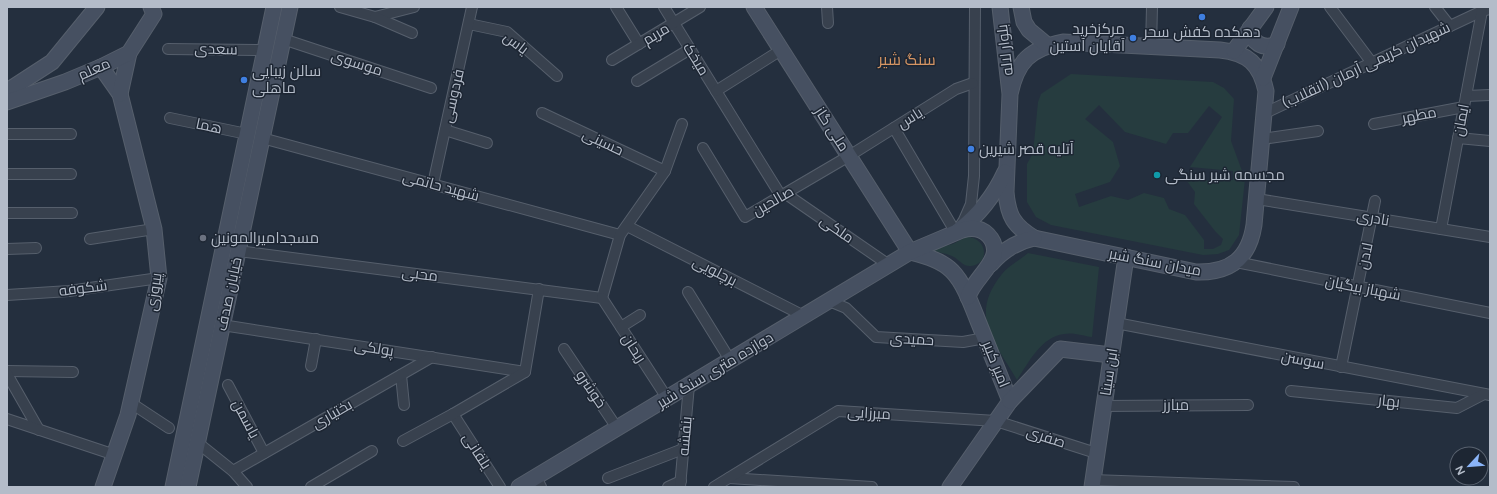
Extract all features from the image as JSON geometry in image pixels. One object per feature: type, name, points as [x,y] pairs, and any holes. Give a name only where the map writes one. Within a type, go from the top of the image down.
[{"type":"main road","name":"معلم","points":[[7,89],[12,88],[52,62],[97,7]]},
{"type":"main road","name":"معلم","points":[[7,102],[65,82],[129,53],[154,14],[152,7]]},
{"type":"main road","name":"خیابان صدف","points":[[188,487],[238,251],[255,136],[265,50],[274,7]]},
{"type":"main road","name":"خیابان صدف","points":[[173,487],[255,136],[283,38],[290,7]]},
{"type":"main road","name":"ملی گاز","points":[[754,7],[910,252]]},
{"type":"main road","name":"بلوار لاله","points":[[1000,7],[1010,94]]},
{"type":"main road","points":[[1004,7],[1024,22]]},
{"type":"main road","name":"بلوار لاله","points":[[1021,7],[1024,22],[1030,30],[1047,45]]},
{"type":"main road","points":[[1234,51],[1266,7]]},
{"type":"main road","points":[[1263,78],[1292,7]]},
{"type":"main road","points":[[1250,28],[1252,37],[1258,44],[1267,47],[1277,44]]},
{"type":"main road","name":"میدان سنگ شیر","points":[[1063,42],[1234,51],[1246,57],[1257,66],[1263,78],[1266,91],[1257,199],[1252,238],[1246,251],[1236,262],[1224,269],[1203,272],[1034,238],[1022,231],[1012,220],[1007,207],[1010,94],[1014,78],[1021,64],[1033,53],[1047,45],[1063,42]]},
{"type":"main road","points":[[120,94],[129,53]]},
{"type":"main road","points":[[100,67],[120,94]]},
{"type":"main road","name":"پیروزی","points":[[103,487],[131,403],[159,278],[154,229],[120,94]]},
{"type":"main road","points":[[956,233],[966,226],[982,209],[997,187],[1007,168]]},
{"type":"main road","points":[[956,233],[970,228],[977,229],[989,236],[993,243],[994,250],[994,258],[991,264]]},
{"type":"main road","name":"دوازده متری سنگ شیر","points":[[519,487],[538,482],[617,428],[910,252],[956,233]]},
{"type":"main road","points":[[968,297],[976,281],[998,256],[1013,245],[1034,238]]},
{"type":"main road","name":"امیر کبیر","points":[[910,252],[934,259],[952,271],[968,297],[1010,401],[950,487]]},
{"type":"main road","name":"ابن سینا","points":[[1092,483],[1126,257]]},
{"type":"main road","points":[[1010,401],[1060,349],[1111,355]]},
{"type":"street","points":[[340,7],[375,17],[412,33]]},
{"type":"street","points":[[375,17],[414,7]]},
{"type":"street","name":"فردوسی","points":[[433,184],[472,7]]},
{"type":"street","points":[[616,7],[639,44]]},
{"type":"street","name":"میخک","points":[[664,7],[716,91]]},
{"type":"street","name":"مریم","points":[[612,60],[700,7]]},
{"type":"street","points":[[827,7],[828,23]]},
{"type":"street","points":[[894,128],[956,233],[964,220],[970,204],[974,176],[975,7]]},
{"type":"street","points":[[1151,47],[1152,7]]},
{"type":"street","points":[[1330,7],[1372,63]]},
{"type":"street","points":[[1435,7],[1450,26]]},
{"type":"street","name":"شهیدان کریمی آرمان (انقلاب)","points":[[1265,113],[1486,10]]},
{"type":"street","name":"ایمان","points":[[1441,229],[1465,101],[1486,10]]},
{"type":"street","name":"یاس","points":[[469,24],[507,32],[557,76]]},
{"type":"street","name":"موسوی","points":[[283,38],[432,88]]},
{"type":"street","name":"سعدی","points":[[168,49],[265,50]]},
{"type":"street","points":[[636,81],[690,49]]},
{"type":"street","points":[[716,91],[781,50]]},
{"type":"street","name":"یاس","points":[[849,156],[956,89],[974,83]]},
{"type":"street","name":"ملکی","points":[[716,91],[783,195],[889,265]]},
{"type":"street","points":[[1465,101],[1490,95]]},
{"type":"street","name":"مطهر","points":[[1374,124],[1465,101]]},
{"type":"street","name":"حسینی","points":[[542,113],[665,172]]},
{"type":"street","name":"هما","points":[[170,118],[255,136]]},
{"type":"street","points":[[602,298],[620,235],[665,172],[682,124]]},
{"type":"street","points":[[445,130],[487,143]]},
{"type":"street","points":[[1262,139],[1318,131]]},
{"type":"street","points":[[7,134],[71,134]]},
{"type":"street","name":"شهید حاتمی","points":[[255,136],[620,235]]},
{"type":"street","points":[[1458,138],[1490,141]]},
{"type":"street","name":"صالحین","points":[[703,148],[745,218],[849,156]]},
{"type":"street","points":[[7,174],[71,174]]},
{"type":"street","name":"نادری","points":[[1257,199],[1490,237]]},
{"type":"street","name":"لادن","points":[[1341,367],[1375,201]]},
{"type":"street","points":[[7,213],[72,213]]},
{"type":"street","name":"برچلویی","points":[[627,226],[804,316]]},
{"type":"street","points":[[90,239],[154,229]]},
{"type":"street","points":[[7,249],[36,248]]},
{"type":"street","name":"محبی","points":[[238,251],[602,298]]},
{"type":"street","name":"شهباز بیگیان","points":[[1236,262],[1490,313]]},
{"type":"street","name":"شکوفه","points":[[7,295],[69,291],[159,278]]},
{"type":"street","points":[[403,441],[525,372],[539,289]]},
{"type":"street","points":[[688,292],[730,360]]},
{"type":"street","name":"ریحان","points":[[602,298],[667,398]]},
{"type":"street","name":"حمیدی","points":[[829,301],[846,308],[876,337],[963,342],[985,338]]},
{"type":"street","points":[[621,327],[640,315]]},
{"type":"street","name":"سوسن","points":[[1116,323],[1487,394]]},
{"type":"street","name":"پولکی","points":[[222,325],[525,372]]},
{"type":"street","points":[[311,366],[316,339]]},
{"type":"street","name":"خوشرو","points":[[564,349],[617,428]]},
{"type":"street","name":"بختیاری","points":[[233,471],[432,357]]},
{"type":"street","points":[[39,430],[7,373],[73,372]]},
{"type":"street","points":[[401,375],[404,405]]},
{"type":"street","name":"یاسمن","points":[[228,385],[264,453]]},
{"type":"street","name":"بنفشه","points":[[681,484],[689,385]]},
{"type":"street","name":"بهار","points":[[1291,391],[1457,408],[1487,394]]},
{"type":"street","points":[[131,403],[169,428]]},
{"type":"street","name":"مبارز","points":[[1103,406],[1248,405]]},
{"type":"street","name":"میرزایی","points":[[714,487],[838,411],[996,421]]},
{"type":"street","name":"یلفانی","points":[[453,414],[500,487]]},
{"type":"street","points":[[7,419],[114,455]]},
{"type":"street","name":"صفری","points":[[996,421],[1096,452]]},
{"type":"street","points":[[198,443],[233,471],[247,487]]},
{"type":"street","points":[[608,478],[683,449]]},
{"type":"street","points":[[311,487],[372,452]]},
{"type":"street","points":[[729,478],[872,487]]},
{"type":"street","points":[[1092,483],[1294,487]]},
{"type":"street","points":[[668,487],[681,484]]},
{"type":"green space","points":[[1071,74],[1213,82],[1224,88],[1234,99],[1231,141],[1245,179],[1239,235],[1229,250],[1218,254],[1203,255],[1051,225],[1036,217],[1027,202],[1027,164],[1033,153],[1038,102],[1041,94]],"holes":[[[1099,105],[1125,132],[1166,144],[1173,133],[1188,133],[1209,106],[1222,117],[1190,167],[1233,171],[1233,180],[1187,181],[1195,192],[1194,204],[1223,239],[1221,245],[1213,249],[1204,249],[1204,240],[1185,215],[1169,209],[1164,198],[1144,193],[1128,200],[1111,196],[1079,207],[1075,194],[1110,182],[1120,166],[1113,142],[1085,119]]]},
{"type":"green space","points":[[966,237],[979,241],[982,246],[984,256],[977,264],[968,266],[952,256],[930,250],[953,244]]},
{"type":"green space","points":[[1028,253],[1099,267],[1092,337],[1067,334],[1056,336],[1049,340],[1036,351],[1017,380],[988,328],[986,316],[987,303],[992,289],[1002,274],[1007,268]]},
{"type":"place","name":"دهکده کفش سحر","points":[[1202,17]]},
{"type":"place","name":"مرکزخرید آقایان آستین","points":[[1133,38]]},
{"type":"place","name":"سالن زیبایی ماهلی","points":[[244,80]]},
{"type":"place","name":"آتلیه قصر شیرین","points":[[971,149]]},
{"type":"place","name":"مجسمه شیر سنگی","points":[[1157,175]]},
{"type":"place","name":"مسجدامیرالمونین","points":[[203,238]]},
{"type":"district","name":"سنگ شیر","points":[[907,59]]}]
